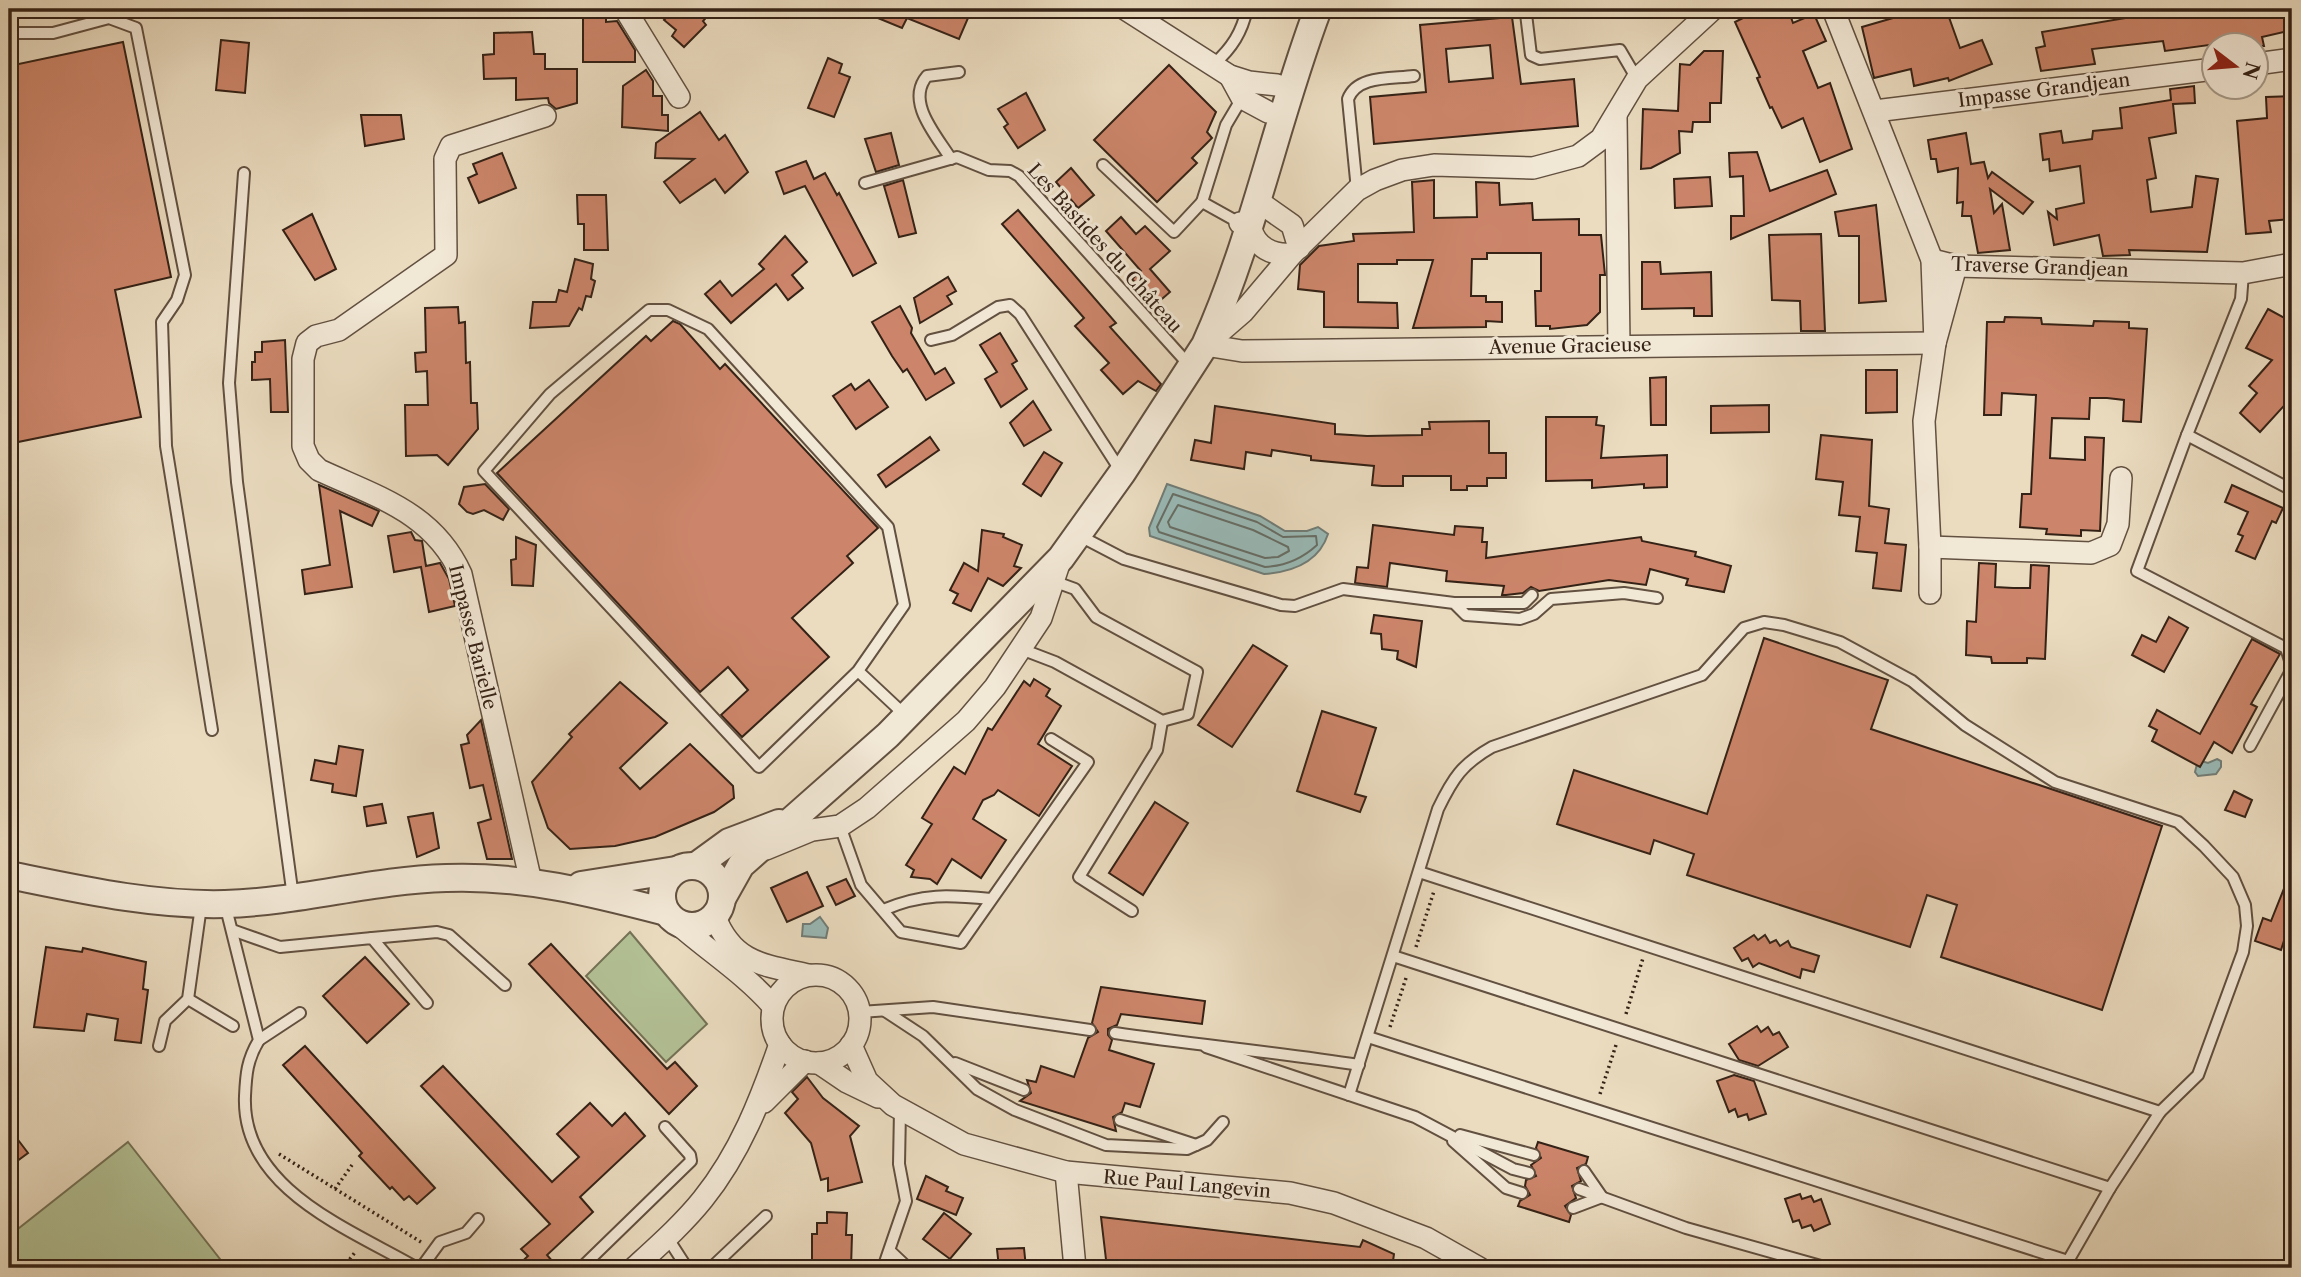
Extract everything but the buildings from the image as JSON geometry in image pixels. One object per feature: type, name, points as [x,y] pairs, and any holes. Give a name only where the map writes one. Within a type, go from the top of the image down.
[{"type":"street","points":[[625,9],[679,97]]},
{"type":"street","points":[[1125,9],[1222,70],[1249,82],[1277,85]]},
{"type":"street","points":[[1205,345],[1206,324],[1245,225],[1268,112],[1287,55],[1317,9]]},
{"type":"street","points":[[1273,211],[1296,67],[1317,9]]},
{"type":"street","points":[[754,853],[812,830],[840,826],[867,808],[966,721],[995,687],[1041,618],[1057,570],[1077,535],[1122,473],[1205,345],[1242,313],[1295,251],[1357,190],[1402,170],[1434,165],[1533,168],[1578,156],[1601,139],[1637,79],[1713,9]]},
{"type":"street","name":"Traverse Grandjean","points":[[1833,9],[1932,260],[1956,266],[2243,273],[2287,269]]},
{"type":"street","points":[[2270,62],[2292,59]]},
{"type":"street","points":[[1222,70],[1242,99],[1268,112]]},
{"type":"street","name":"Impasse Grandjean","points":[[1875,111],[2200,71]]},
{"type":"street","name":"Impasse Barielle","points":[[531,881],[461,574],[450,550],[418,517],[319,470],[309,460],[303,446],[303,359],[307,343],[316,336],[339,330],[446,255],[445,159],[451,146],[545,116]]},
{"type":"street","points":[[1616,117],[1619,345]]},
{"type":"street","points":[[1245,225],[1273,211],[1313,216],[1340,209]]},
{"type":"street","points":[[1273,211],[1292,225],[1295,251]]},
{"type":"street","points":[[1245,225],[1262,246],[1283,255],[1295,251]]},
{"type":"street","points":[[1932,260],[1936,343]]},
{"type":"street","points":[[1930,593],[1924,421],[1936,343],[1956,266]]},
{"type":"street","name":"Avenue Gracieuse","points":[[1205,345],[1242,351],[1936,343]]},
{"type":"street","points":[[1930,547],[2091,553],[2110,545],[2119,524],[2121,478]]},
{"type":"street","points":[[9,875],[78,889],[213,903],[293,897],[443,878],[531,881],[569,887],[672,918],[691,927],[704,924],[719,907],[741,866],[906,716],[1057,570]]},
{"type":"street","points":[[774,1006],[747,977],[707,950],[672,918],[662,897],[665,882],[729,842],[797,817]]},
{"type":"street","points":[[569,887],[686,868],[710,871],[720,883],[719,907],[724,940],[736,951],[752,959],[808,975],[824,975],[838,981],[850,991],[860,1012],[858,1033],[851,1045],[842,1054],[812,1062],[756,1111]]},
{"type":"street","points":[[808,975],[791,982],[774,1006],[774,1032],[780,1044],[791,1055],[812,1062]]},
{"type":"street","points":[[634,1268],[667,1237],[710,1189],[729,1162],[756,1111],[780,1044]]},
{"type":"street","name":"Rue Paul Langevin","points":[[851,1045],[867,1081],[896,1107]]},
{"type":"street","name":"Rue Paul Langevin","points":[[812,1062],[964,1144],[1066,1172],[1297,1194],[1334,1203],[1426,1238],[1479,1268]]},
{"type":"street","points":[[1066,1172],[1075,1268]]},
{"type":"lane","points":[[1222,70],[1228,52],[1243,28],[1247,9]]},
{"type":"lane","points":[[1527,14],[1531,55],[1540,59],[1620,50],[1637,79]]},
{"type":"lane","points":[[9,33],[53,33],[109,18],[136,28],[185,275],[177,300],[162,322],[166,446],[212,730]]},
{"type":"lane","points":[[865,183],[951,159],[918,105],[920,84],[927,76],[959,72]]},
{"type":"lane","points":[[1357,190],[1348,99],[1352,89],[1359,83],[1414,76]]},
{"type":"lane","points":[[1103,165],[1174,232],[1202,202],[1226,125],[1242,99]]},
{"type":"lane","name":"Les Bastides du Château","points":[[951,159],[957,158],[989,170],[1010,171],[1019,176],[1191,368]]},
{"type":"lane","points":[[244,173],[229,383],[237,482],[293,897]]},
{"type":"lane","points":[[1202,202],[1245,225]]},
{"type":"lane","points":[[2243,273],[2241,299],[2137,571],[2286,648],[2292,668],[2250,746]]},
{"type":"lane","points":[[930,340],[952,335],[999,307],[1010,305],[1020,314],[1122,473]]},
{"type":"lane","points":[[649,310],[668,310],[708,329],[888,527],[904,605],[859,671],[759,767],[485,471],[550,394],[649,310]]},
{"type":"lane","points":[[2188,435],[2292,490]]},
{"type":"lane","points":[[1077,535],[1124,559],[1281,605],[1295,606],[1343,589],[1454,603],[1524,603],[1532,595]]},
{"type":"lane","points":[[1021,649],[1055,662],[1162,721],[1188,713],[1197,672],[1096,617],[1057,570]]},
{"type":"lane","points":[[1454,603],[1466,615],[1520,619],[1534,614],[1551,599],[1624,593],[1657,598]]},
{"type":"lane","points":[[1349,1095],[1438,808],[1451,783],[1468,761],[1480,754],[1702,675],[1744,628],[1764,622],[1784,625],[1840,642],[1912,681],[1965,725],[2055,782],[2178,822],[2233,877],[2245,905],[2247,926],[2243,952],[2198,1075],[2160,1111],[2110,1188],[2066,1265],[1367,1037]]},
{"type":"lane","points":[[859,671],[906,716]]},
{"type":"lane","points":[[1132,911],[1079,877],[1157,750],[1162,721]]},
{"type":"lane","points":[[840,826],[861,885],[901,932],[961,943],[1024,848],[1046,826],[1087,762],[1051,739]]},
{"type":"lane","points":[[1419,872],[2160,1111]]},
{"type":"lane","points":[[883,910],[907,900],[936,894],[991,899]]},
{"type":"lane","points":[[213,903],[232,930],[258,1040]]},
{"type":"lane","points":[[159,1046],[165,1021],[188,999],[213,903]]},
{"type":"lane","points":[[232,930],[280,947],[437,932],[449,935],[505,985]]},
{"type":"lane","points":[[372,938],[427,1003]]},
{"type":"lane","points":[[1393,956],[2110,1188]]},
{"type":"lane","points":[[188,999],[233,1026]]},
{"type":"lane","points":[[860,1012],[933,1007],[1090,1030]]},
{"type":"lane","points":[[885,1011],[923,1036],[977,1089],[1015,1110],[1107,1145],[1168,1150],[1196,1145],[1206,1140],[1223,1122]]},
{"type":"lane","points":[[300,1013],[258,1040],[246,1062],[244,1110],[251,1136],[261,1162],[281,1186],[419,1268],[440,1242],[466,1233],[478,1219]]},
{"type":"lane","points":[[1115,1034],[1206,1047],[1263,1050],[1359,1065]]},
{"type":"lane","points":[[1206,1047],[1415,1117],[1513,1169],[1528,1173]]},
{"type":"lane","points":[[945,1058],[972,1072],[1024,1090]]},
{"type":"lane","points":[[883,1268],[891,1252],[906,1201],[899,1164],[896,1107]]},
{"type":"lane","points":[[1120,1120],[1196,1145]]},
{"type":"lane","points":[[580,1268],[691,1161],[690,1155],[665,1127]]},
{"type":"lane","points":[[1440,1130],[1534,1155]]},
{"type":"lane","points":[[1440,1130],[1506,1188],[1522,1193]]},
{"type":"lane","points":[[1584,1171],[1602,1196]]},
{"type":"lane","points":[[1579,1189],[1686,1228],[1828,1268]]},
{"type":"lane","points":[[1573,1208],[1602,1196]]},
{"type":"lane","points":[[711,1268],[766,1216]]},
{"type":"lane","points":[[667,1237],[687,1268]]},
{"type":"lane","points":[[891,1252],[908,1268]]},
{"type":"path","points":[[1371,1025],[1389,1031],[1438,877]]},
{"type":"path","points":[[1595,1110],[1648,945]]},
{"type":"path","points":[[251,1136],[434,1250],[452,1268]]},
{"type":"path","points":[[335,1189],[352,1165]]},
{"type":"green space","points":[[630,932],[707,1024],[666,1062],[586,976]]},
{"type":"green space","points":[[128,1142],[227,1268],[9,1268],[9,1236]]},
{"type":"water","points":[[1167,484],[1260,516],[1285,531],[1307,531],[1318,527],[1328,534],[1318,552],[1303,564],[1285,571],[1264,574],[1150,536],[1149,528]]},
{"type":"water","points":[[2217,759],[2221,761],[2221,767],[2216,774],[2198,776],[2195,772],[2198,760],[2208,763]]},
{"type":"water","points":[[820,917],[828,928],[826,938],[802,936],[803,924],[810,924]]}]
